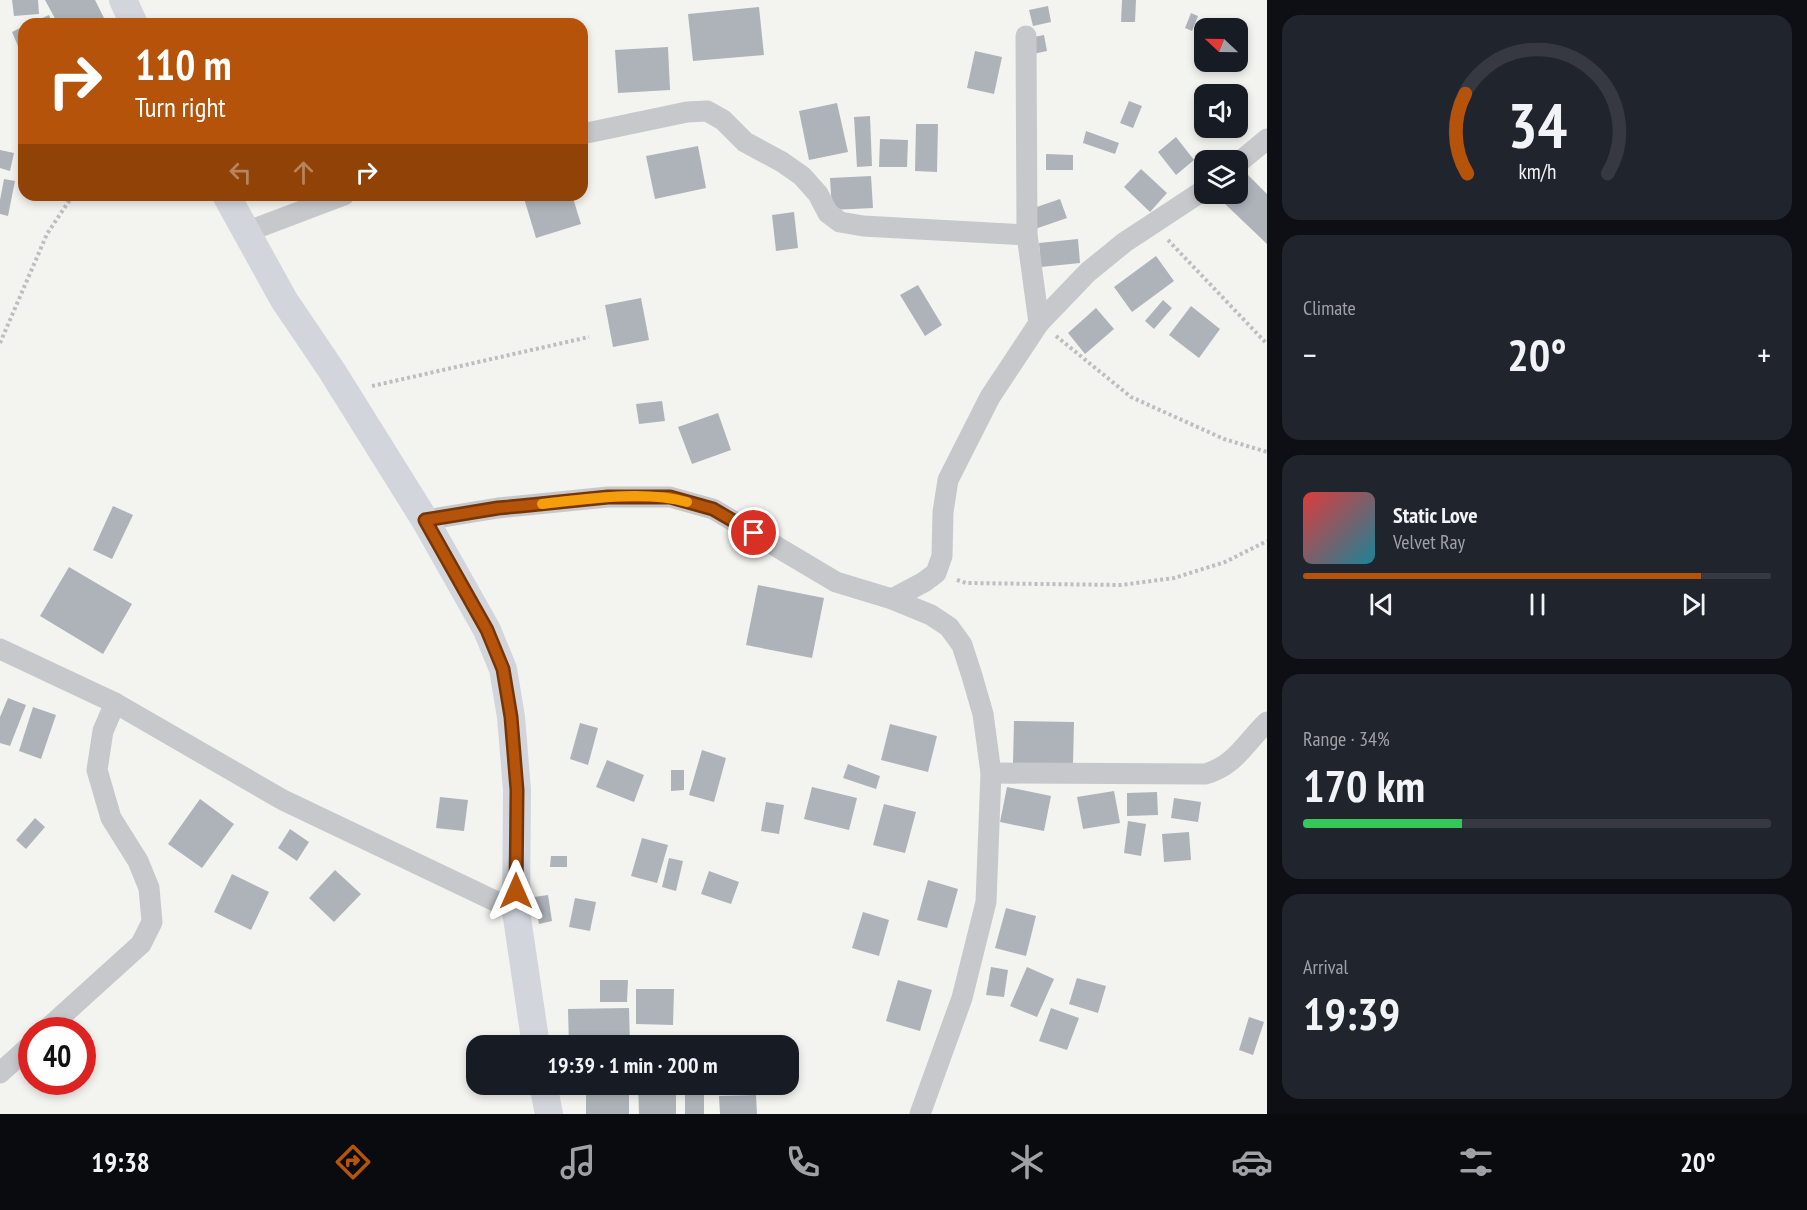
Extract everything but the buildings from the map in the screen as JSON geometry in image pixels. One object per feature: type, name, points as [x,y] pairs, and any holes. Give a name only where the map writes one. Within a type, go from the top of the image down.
[{"type":"street","points":[[123,0],[131,18]]},
{"type":"street","points":[[1026,36],[1027,235],[1039,323]]},
{"type":"street","points":[[588,133],[687,112],[707,111],[723,120],[745,142],[802,176],[818,194],[828,213],[840,222],[863,226],[1027,235]]},
{"type":"street","points":[[1248,154],[1267,139]]},
{"type":"street","points":[[892,599],[936,573],[942,556],[943,512],[948,480],[990,397],[1039,323],[1088,272],[1125,242],[1194,197]]},
{"type":"street","points":[[229,201],[284,300],[425,520],[487,630],[503,669],[511,717],[517,790],[516,911],[534,1035]]},
{"type":"street","points":[[246,232],[328,201]]},
{"type":"street","points":[[425,520],[498,508],[608,497],[670,497],[713,509],[836,582],[892,599],[931,615],[950,627],[962,645],[983,714],[991,773],[986,902],[962,998],[920,1114]]},
{"type":"street","points":[[0,649],[115,703],[283,800],[516,911]]},
{"type":"street","points":[[60,1017],[141,944],[152,922],[149,888],[138,861],[111,818],[97,770],[103,731],[115,703]]},
{"type":"street","points":[[991,773],[1205,774],[1217,771],[1231,763],[1267,722]]},
{"type":"street","points":[[0,1073],[18,1057]]},
{"type":"street","points":[[545,1095],[549,1114]]},
{"type":"path","points":[[0,343],[47,234],[69,201]]},
{"type":"path","points":[[1153,224],[1267,344]]},
{"type":"path","points":[[1039,323],[1102,372],[1131,398],[1224,439],[1267,452]]},
{"type":"path","points":[[345,392],[589,337]]},
{"type":"path","points":[[936,573],[966,583],[1121,585],[1174,578],[1225,562],[1267,541]]},
{"type":"slow traffic","points":[[542,504],[608,497],[670,497],[687,502]]},
{"type":"route","points":[[516,891],[517,790],[511,717],[503,669],[487,630],[425,520],[498,508],[608,497],[670,497],[713,509],[754,533]]}]
